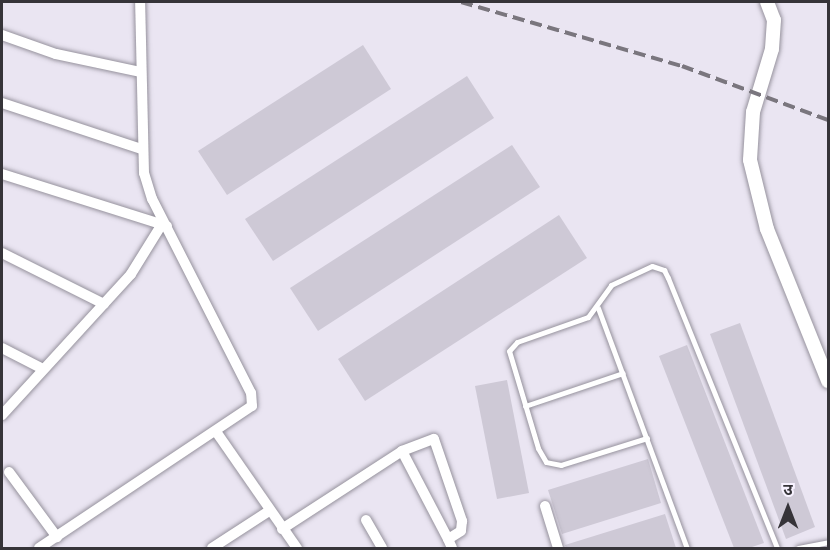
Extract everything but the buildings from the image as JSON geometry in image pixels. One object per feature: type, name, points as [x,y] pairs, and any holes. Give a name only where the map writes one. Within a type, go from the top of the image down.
[{"type":"street","points":[[39,549],[248,412],[253,400],[152,200],[141,148],[140,2]]},
{"type":"street","points":[[767,2],[774,20],[772,49],[753,112],[750,160],[767,228],[825,364],[828,381]]},
{"type":"street","points":[[2,35],[56,54],[141,72]]},
{"type":"street","points":[[2,103],[141,148]]},
{"type":"street","points":[[2,174],[164,225]]},
{"type":"street","points":[[2,415],[131,274],[164,225]]},
{"type":"street","points":[[2,253],[104,304]]},
{"type":"street","points":[[2,348],[43,369]]},
{"type":"street","points":[[216,433],[297,549]]},
{"type":"street","points":[[282,529],[402,451],[429,439],[438,443],[462,526],[450,544],[402,451]]},
{"type":"street","points":[[9,472],[57,537]]},
{"type":"street","points":[[545,506],[558,549]]},
{"type":"street","points":[[213,549],[269,511]]},
{"type":"street","points":[[366,520],[382,549]]},
{"type":"lane","points":[[647,438],[553,465],[541,456],[510,358],[512,346],[588,317],[598,308],[606,290],[618,281],[652,266],[664,270],[777,549]]},
{"type":"lane","points":[[598,308],[687,549]]},
{"type":"lane","points":[[525,406],[623,373]]},
{"type":"lane","points":[[798,549],[828,542]]},
{"type":"railway","points":[[461,2],[682,66],[828,120]]}]
